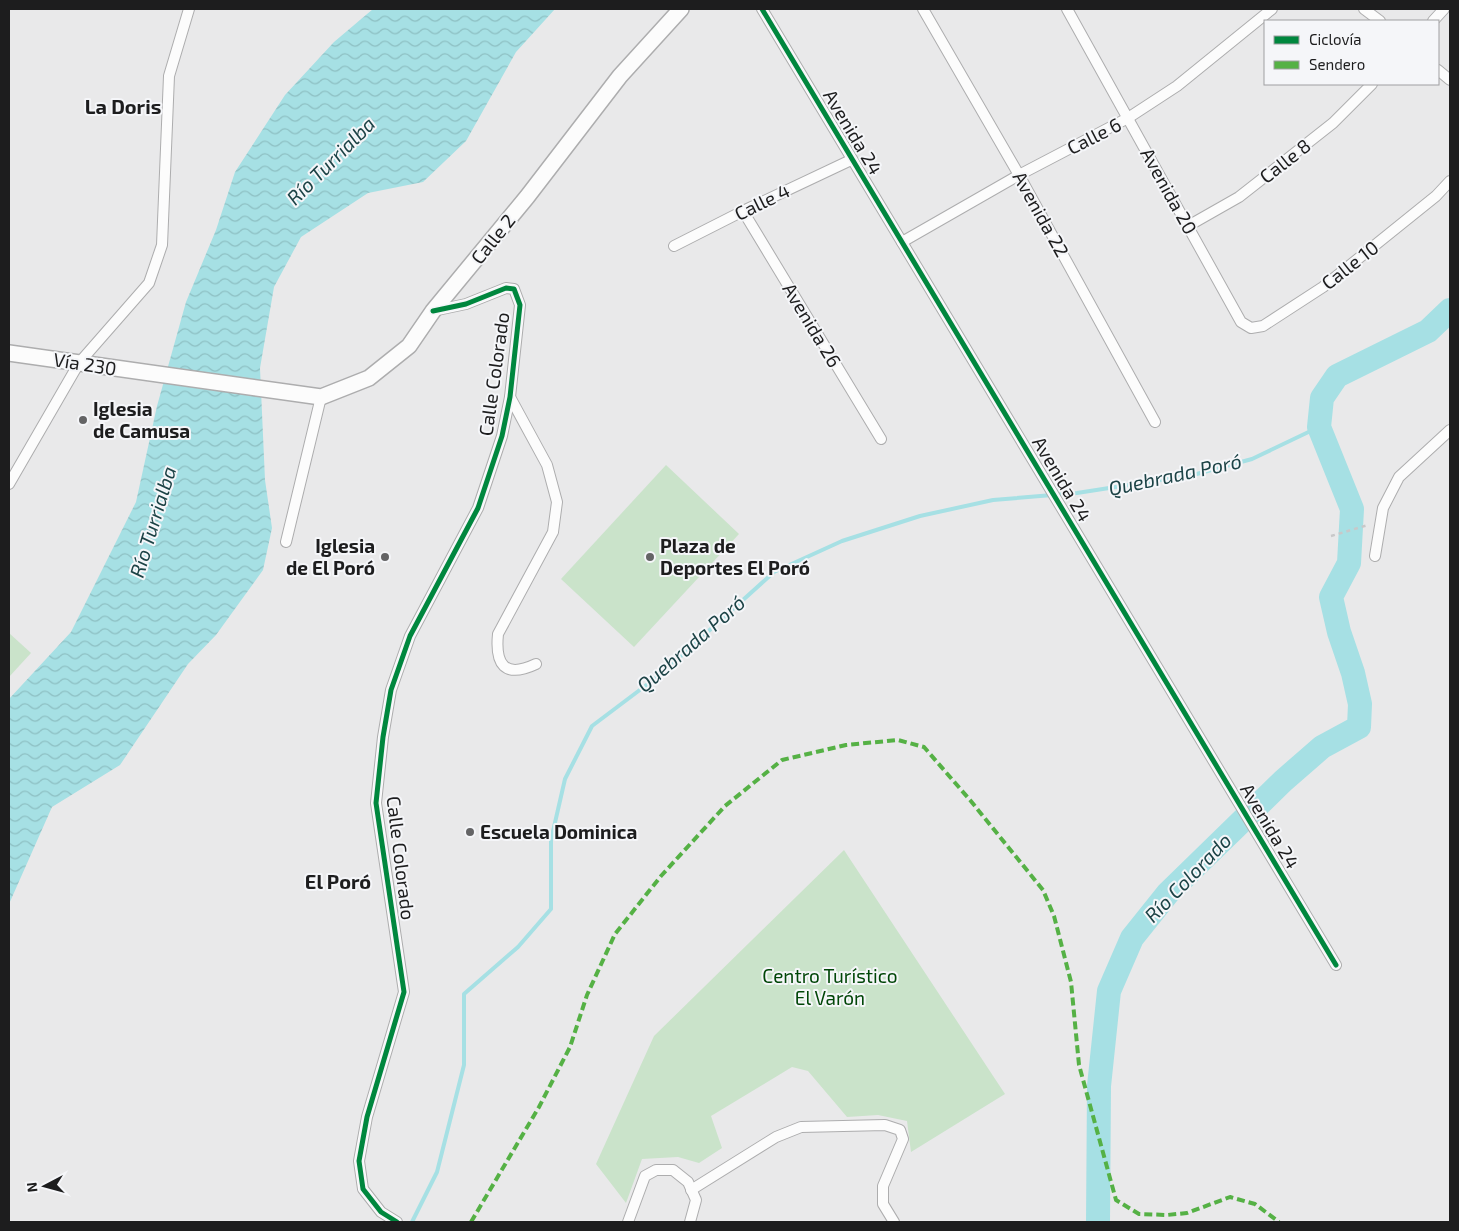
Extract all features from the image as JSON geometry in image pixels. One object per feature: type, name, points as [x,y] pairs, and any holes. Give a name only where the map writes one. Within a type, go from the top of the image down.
[{"type":"main road","name":"Calle 2","points":[[264,389],[321,397],[369,378],[409,346],[433,311],[527,197],[620,76],[680,9]]},
{"type":"main road","name":"Vía 230","points":[[9,353],[264,389]]},
{"type":"street","points":[[9,484],[79,363],[149,283],[162,245],[169,76],[189,9]]},
{"type":"street","name":"Avenida 24","points":[[762,9],[1336,965]]},
{"type":"street","name":"Avenida 22","points":[[923,9],[1019,175],[1155,422]]},
{"type":"street","name":"Avenida 20","points":[[1067,9],[1241,322]]},
{"type":"street","name":"Calle 6","points":[[902,242],[1019,175],[1128,118],[1177,86],[1272,9]]},
{"type":"street","points":[[1364,9],[1379,20]]},
{"type":"street","points":[[1434,20],[1444,9]]},
{"type":"street","points":[[1439,71],[1450,80]]},
{"type":"street","name":"Calle 8","points":[[1188,226],[1239,197],[1333,123],[1371,85]]},
{"type":"street","name":"Calle 4","points":[[674,246],[851,160]]},
{"type":"street","name":"Calle 10","points":[[1241,322],[1251,328],[1263,326],[1323,287],[1436,196],[1450,181]]},
{"type":"street","name":"Avenida 26","points":[[743,211],[881,439]]},
{"type":"street","name":"Calle Colorado","points":[[397,1222],[381,1212],[363,1189],[359,1161],[367,1117],[404,992],[376,803],[383,737],[391,690],[410,636],[478,508],[502,436],[510,397],[520,305],[514,289],[506,288],[466,304],[433,311]]},
{"type":"street","points":[[286,542],[321,397]]},
{"type":"street","points":[[510,397],[547,465],[557,502],[553,532],[498,634],[496,651],[501,663],[510,670],[524,670],[536,664]]},
{"type":"street","points":[[1375,556],[1383,508],[1399,477],[1450,430]]},
{"type":"street","points":[[691,1190],[776,1137],[801,1127],[885,1125],[900,1130],[903,1139],[882,1186],[883,1204],[894,1222]]},
{"type":"street","points":[[628,1222],[645,1176],[656,1170],[673,1170],[688,1182],[696,1200],[690,1222]]},
{"type":"path","points":[[1331,536],[1358,528]]},
{"type":"green space","name":"Plaza de Deportes El Poró","points":[[666,465],[739,534],[634,647],[561,579]]},
{"type":"green space","points":[[9,633],[31,653],[9,677]]},
{"type":"green space","name":"Centro Turístico El Varón","points":[[844,850],[1005,1094],[911,1152],[907,1121],[878,1115],[847,1117],[808,1071],[792,1067],[711,1116],[722,1148],[699,1163],[678,1157],[642,1159],[626,1203],[596,1164],[654,1036]]},
{"type":"water","name":"Río Turrialba","points":[[373,9],[555,9],[516,52],[466,141],[423,182],[368,193],[301,237],[274,287],[260,368],[265,480],[272,528],[263,570],[216,635],[188,664],[120,765],[52,807],[9,904],[9,699],[71,632],[136,502],[157,406],[186,302],[216,230],[235,172],[285,95],[334,42]]},
{"type":"waterway","name":"Río Colorado","points":[[1098,1222],[1099,1086],[1109,991],[1132,938],[1168,893],[1283,781],[1322,747],[1359,727],[1360,704],[1331,597],[1349,563],[1352,509],[1319,427],[1322,398],[1337,376],[1428,331],[1450,310]]},
{"type":"waterway","name":"Quebrada Poró","points":[[412,1222],[437,1172],[464,1065],[464,994],[518,947],[551,909],[551,840],[565,779],[592,726],[661,674],[774,572],[842,541],[920,516],[993,500],[1077,493],[1193,475],[1252,459],[1319,427]]},
{"type":"marked path","points":[[471,1222],[539,1107],[570,1047],[587,995],[615,934],[661,876],[725,806],[782,760],[846,745],[898,740],[924,747],[1043,890],[1054,916],[1071,982],[1079,1065],[1116,1200],[1139,1214],[1167,1215],[1187,1213],[1230,1197],[1255,1204],[1279,1222]]},
{"type":"cycle path","points":[[762,9],[1336,965]]},
{"type":"cycle path","points":[[397,1222],[381,1212],[363,1189],[359,1161],[367,1117],[404,992],[376,803],[383,737],[391,690],[410,636],[478,508],[502,436],[510,397],[520,305],[514,289],[506,288],[466,304],[433,311]]},
{"type":"place","name":"Iglesia de Camusa","points":[[83,420]]},
{"type":"place","name":"Iglesia de El Poró","points":[[385,557]]},
{"type":"place","name":"Plaza de Deportes El Poró","points":[[650,557]]},
{"type":"place","name":"Escuela Dominica","points":[[470,832]]},
{"type":"district","name":"La Doris","points":[[123,107]]},
{"type":"district","name":"El Poró","points":[[338,882]]}]
